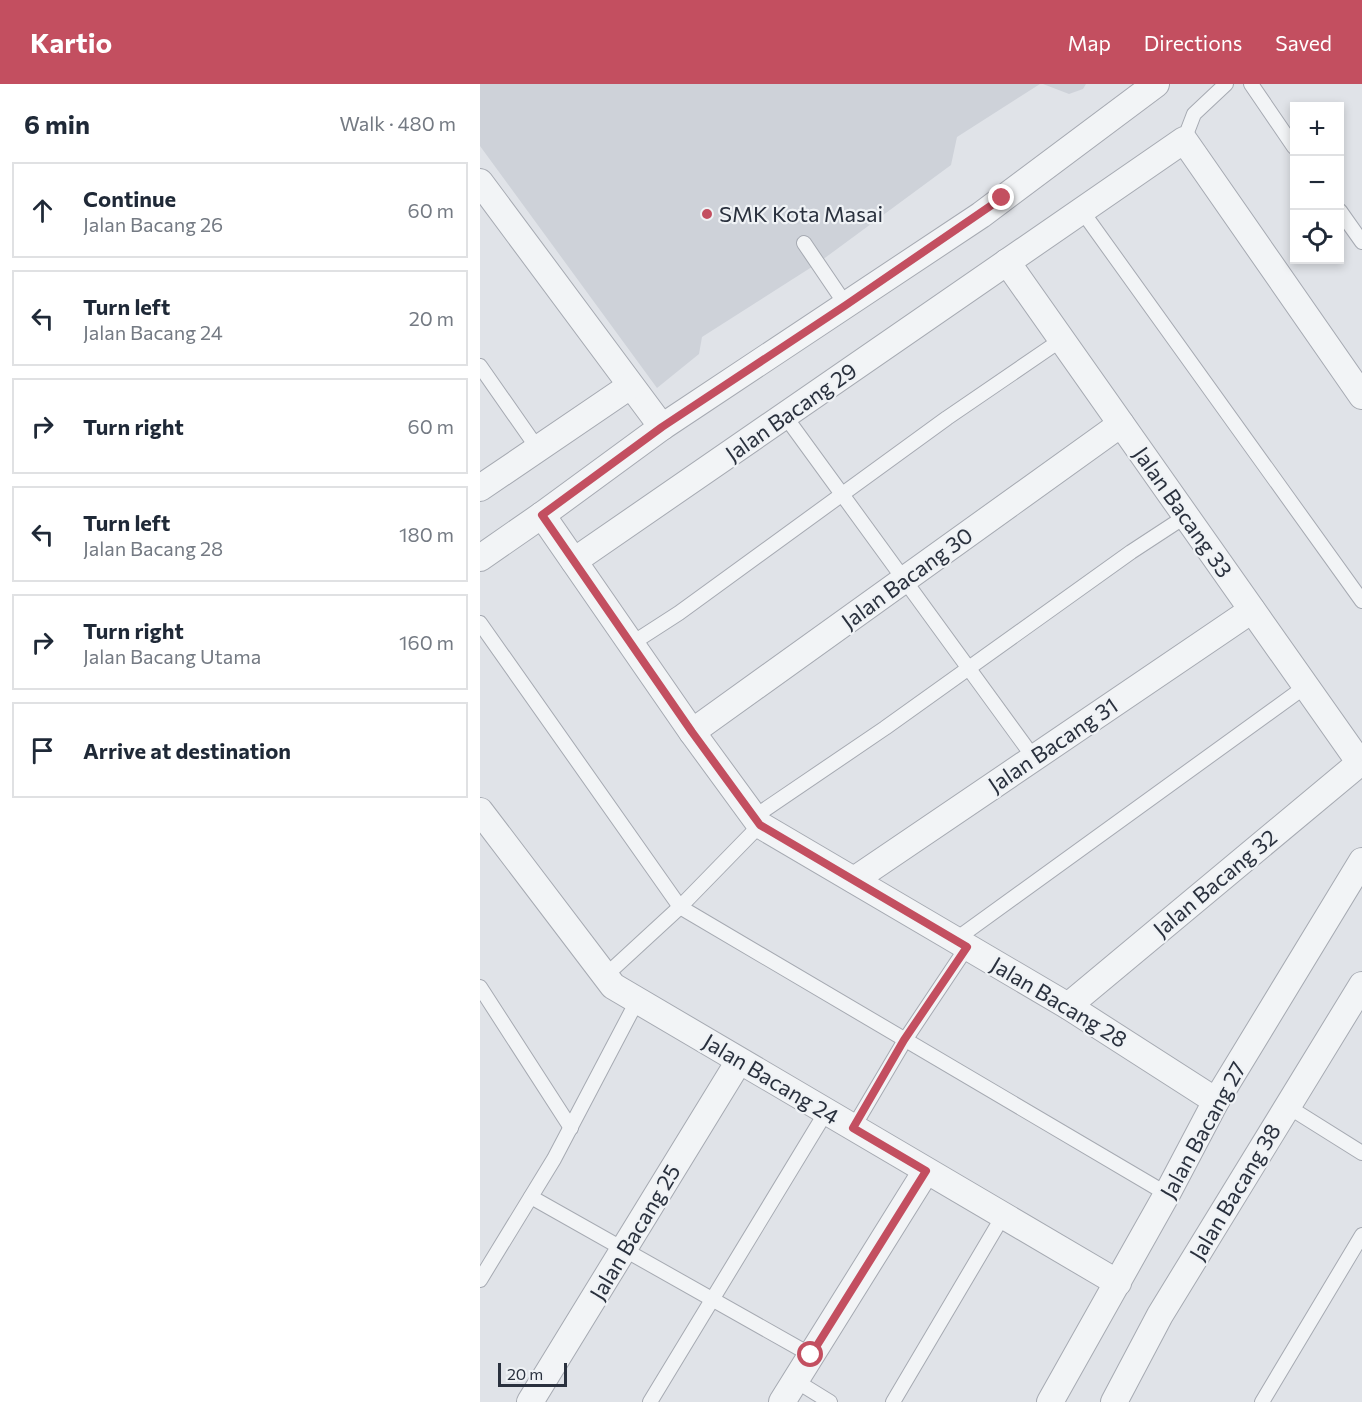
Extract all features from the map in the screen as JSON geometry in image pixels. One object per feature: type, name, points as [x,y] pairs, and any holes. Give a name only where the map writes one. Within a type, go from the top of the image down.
[{"type":"street","points":[[480,558],[662,427],[981,214],[1147,86]]},
{"type":"street","name":"Jalan Bacang 29","points":[[574,561],[1184,140]]},
{"type":"street","points":[[1184,140],[1362,396]]},
{"type":"street","points":[[480,182],[662,427]]},
{"type":"street","name":"Jalan Bacang 33","points":[[1007,262],[1361,762]]},
{"type":"street","points":[[480,488],[630,386]]},
{"type":"street","name":"Jalan Bacang 30","points":[[692,732],[1121,424]]},
{"type":"street","name":"Jalan Bacang 28","points":[[542,515],[692,732],[757,821],[1068,1006],[1216,1101]]},
{"type":"street","name":"Jalan Bacang 31","points":[[854,880],[1252,610]]},
{"type":"street","name":"Jalan Bacang 32","points":[[1068,1006],[1361,762]]},
{"type":"street","name":"Jalan Bacang 24","points":[[480,811],[613,986],[1118,1283]]},
{"type":"street","name":"Jalan Bacang 27","points":[[1050,1402],[1118,1283],[1216,1101],[1362,861]]},
{"type":"street","name":"Jalan Bacang 38","points":[[1114,1402],[1160,1315],[1362,985]]},
{"type":"street","name":"Jalan Bacang 25","points":[[530,1402],[739,1061]]},
{"type":"street","points":[[782,1402],[926,1171]]},
{"type":"lane","points":[[1184,140],[1194,114],[1226,84]]},
{"type":"lane","points":[[1251,84],[1290,141]]},
{"type":"lane","points":[[1082,211],[1362,602]]},
{"type":"lane","points":[[1344,217],[1362,242]]},
{"type":"lane","points":[[804,243],[846,305]]},
{"type":"lane","points":[[631,644],[679,613],[947,418],[1061,340]]},
{"type":"lane","points":[[480,366],[538,449]]},
{"type":"lane","points":[[785,416],[1034,758]]},
{"type":"lane","points":[[606,976],[680,907],[757,821],[1131,552],[1186,516]]},
{"type":"lane","points":[[480,623],[680,907],[1167,1194]]},
{"type":"lane","points":[[853,1128],[961,943],[1306,686]]},
{"type":"lane","points":[[480,987],[571,1128]]},
{"type":"lane","points":[[480,1280],[571,1128],[637,1001]]},
{"type":"lane","points":[[1287,1106],[1362,1153]]},
{"type":"lane","points":[[650,1402],[826,1112]]},
{"type":"lane","points":[[531,1197],[811,1355]]},
{"type":"lane","points":[[893,1402],[1003,1216]]},
{"type":"lane","points":[[1262,1402],[1362,1235]]},
{"type":"lane","points":[[796,1381],[830,1402]]},
{"type":"shaded area","name":"SMK Kota Masai","points":[[480,84],[1040,84],[957,137],[951,165],[818,263],[702,337],[699,354],[657,388],[480,146]]},
{"type":"shaded area","points":[[1043,84],[1086,84],[1083,89],[1069,94]]},
{"type":"place","name":"SMK Kota Masai","points":[[707,214]]},
{"type":"route","points":[[811,1355],[926,1171],[853,1128],[904,1040],[967,947],[760,825],[692,732],[542,515],[662,427],[1002,198]]}]
